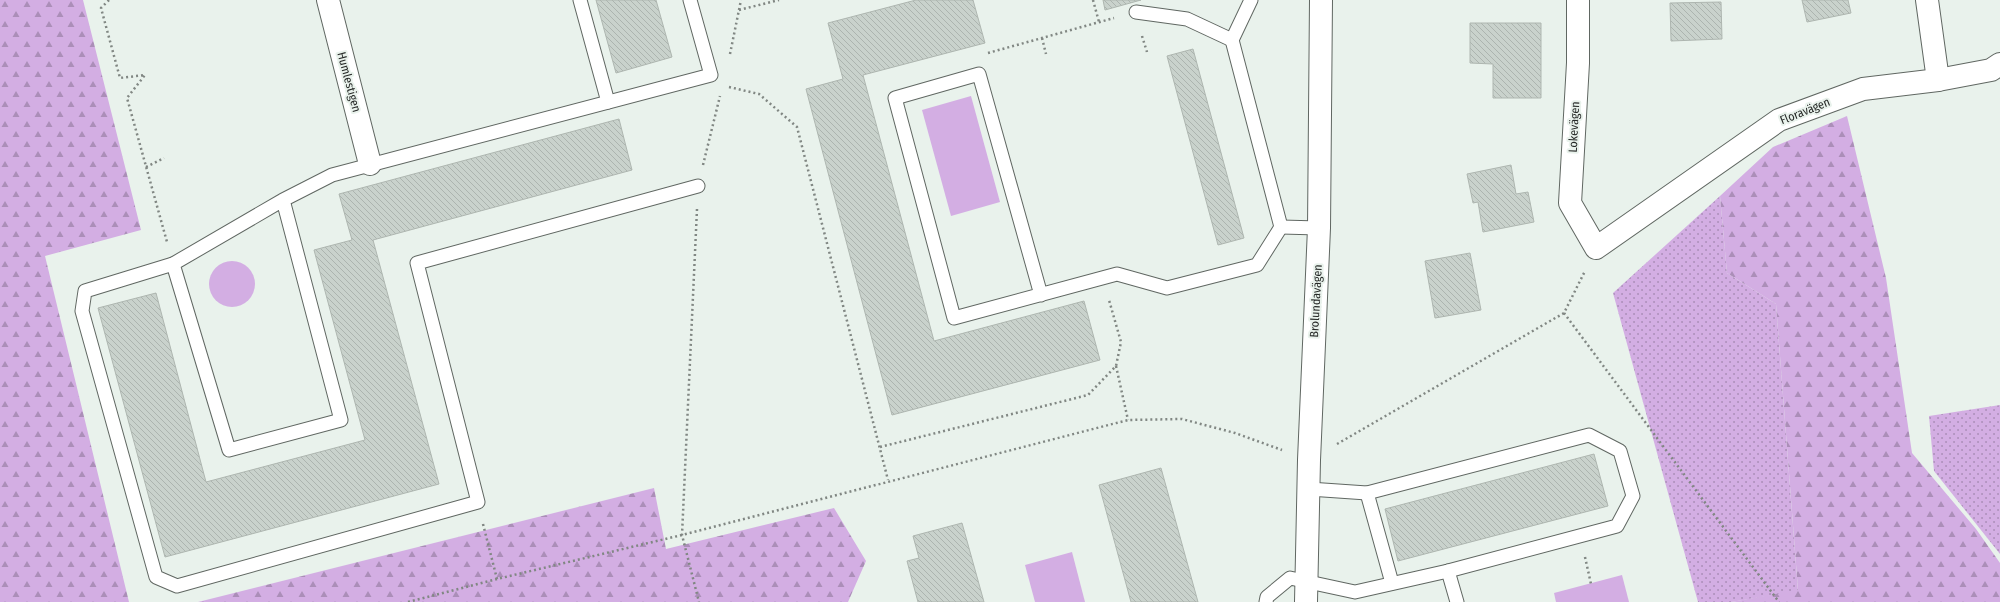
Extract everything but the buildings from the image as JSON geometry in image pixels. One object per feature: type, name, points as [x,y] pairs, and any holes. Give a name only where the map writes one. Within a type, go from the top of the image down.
[{"type":"street","name":"Humlestigen","points":[[328,0],[370,164]]},
{"type":"street","name":"Brolundavägen","points":[[1306,602],[1309,460],[1319,228],[1321,0]]},
{"type":"street","name":"Lokevägen","points":[[1578,0],[1578,63],[1570,203],[1596,248]]},
{"type":"street","points":[[1927,0],[1938,80]]},
{"type":"street","name":"Floravägen","points":[[1596,248],[1780,120],[1863,89],[1938,80],[1991,70],[2000,64]]},
{"type":"lane","points":[[580,0],[608,102]]},
{"type":"lane","points":[[690,0],[711,75],[332,175],[283,200],[173,264],[84,292],[82,311],[156,577],[177,586],[478,502],[417,263],[698,186]]},
{"type":"lane","points":[[1042,295],[979,74],[895,98],[954,318],[1042,295],[1117,274],[1167,288],[1256,265],[1281,227],[1232,40],[1251,0]]},
{"type":"lane","points":[[1136,12],[1187,19],[1232,40]]},
{"type":"lane","points":[[173,264],[228,450],[341,420],[283,200]]},
{"type":"lane","points":[[1281,227],[1319,228]]},
{"type":"lane","points":[[1266,602],[1267,597],[1290,578],[1306,580],[1355,597],[1392,583],[1448,572],[1617,526],[1633,496],[1620,451],[1589,434],[1367,493],[1309,489]]},
{"type":"lane","points":[[1367,493],[1392,583]]},
{"type":"lane","points":[[1448,572],[1457,602]]},
{"type":"path","points":[[109,0],[101,8],[120,78],[145,75],[127,98],[173,264]]},
{"type":"path","points":[[729,55],[741,0]]},
{"type":"path","points":[[739,10],[778,0]]},
{"type":"path","points":[[1093,0],[1098,22]]},
{"type":"path","points":[[968,78],[980,56],[1136,12]]},
{"type":"path","points":[[1042,38],[1046,54]]},
{"type":"path","points":[[723,86],[759,94],[797,127],[888,480]]},
{"type":"path","points":[[699,602],[682,535],[698,186],[721,93]]},
{"type":"path","points":[[146,167],[164,158]]},
{"type":"path","points":[[408,602],[497,578],[682,535],[888,480],[1128,420],[1182,419],[1235,433],[1309,460],[1564,313],[1596,248]]},
{"type":"path","points":[[1102,278],[1121,342],[1116,366],[1128,420]]},
{"type":"path","points":[[1564,313],[1779,602]]},
{"type":"path","points":[[880,447],[1088,395],[1116,366]]},
{"type":"path","points":[[478,502],[497,578]]},
{"type":"green space","points":[[0,0],[83,0],[141,230],[45,256],[129,602],[0,602]]},
{"type":"green space","points":[[971,96],[1000,202],[951,216],[922,110]]},
{"type":"green space","points":[[1847,116],[1886,278],[1912,453],[1976,529],[2000,563],[2000,602],[1731,602],[1798,590],[1776,304],[1727,273],[1720,196],[1773,147]]},
{"type":"green space","points":[[1720,196],[1727,273],[1776,304],[1798,591],[1731,602],[1698,602],[1613,293]]},
{"type":"green space","points":[[232,261],[245,265],[251,271],[255,284],[251,297],[245,303],[232,307],[219,303],[213,297],[209,284],[213,271],[219,265]]},
{"type":"green space","points":[[2000,405],[2000,554],[1934,471],[1929,416]]},
{"type":"green space","points":[[654,488],[666,549],[834,508],[866,561],[848,602],[198,602]]},
{"type":"green space","points":[[1072,552],[1085,602],[1035,602],[1025,565]]},
{"type":"green space","points":[[1622,575],[1629,602],[1556,602],[1554,593]]}]
